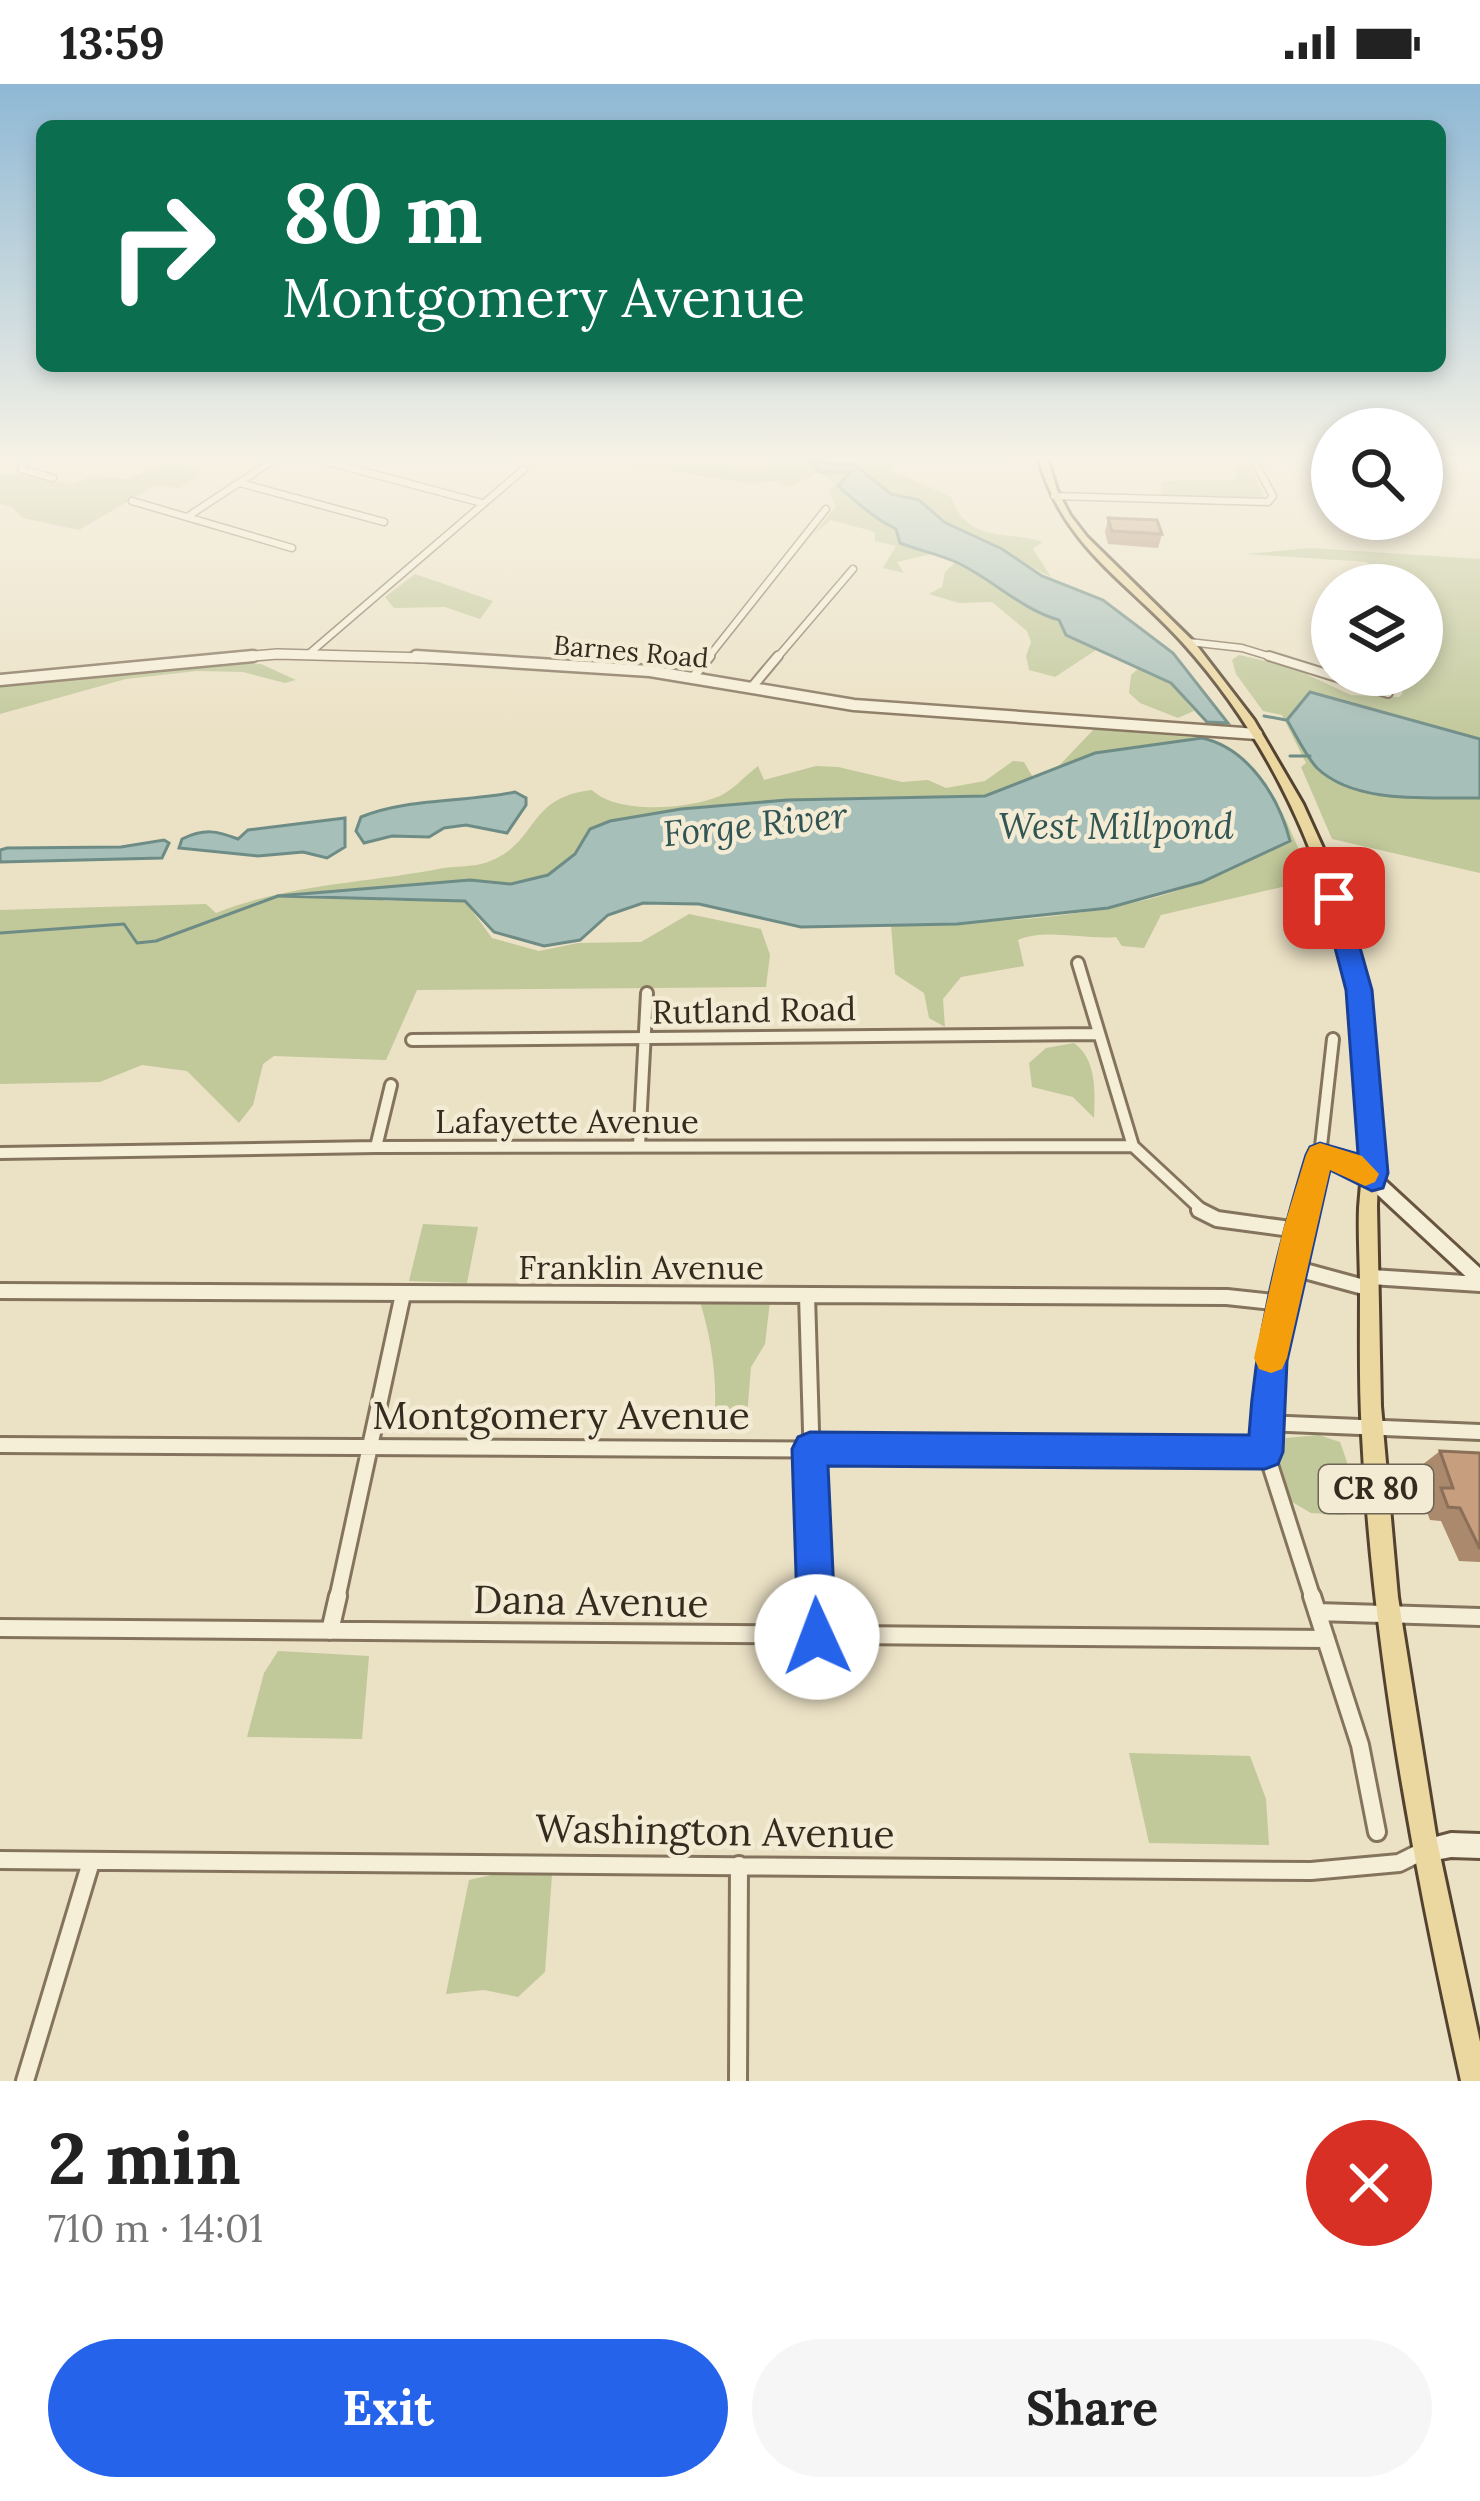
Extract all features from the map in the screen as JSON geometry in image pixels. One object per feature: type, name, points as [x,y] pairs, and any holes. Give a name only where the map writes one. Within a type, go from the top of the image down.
[{"type":"main road","name":"CR 80","points":[[1098,554],[1189,642],[1257,734],[1301,814],[1342,921],[1359,990],[1372,1179],[1372,1430],[1388,1613],[1425,1850],[1475,2081]]},
{"type":"main road","points":[[1372,1179],[1480,1281]]},
{"type":"main road","points":[[1425,1850],[1480,1846]]},
{"type":"street","points":[[311,652],[423,554]]},
{"type":"street","points":[[694,676],[790,554]]},
{"type":"street","points":[[752,687],[854,569]]},
{"type":"street","points":[[1189,642],[1242,648],[1311,669]]},
{"type":"street","name":"Barnes Road","points":[[0,680],[311,652],[694,676],[888,709],[1257,734]]},
{"type":"street","points":[[1078,963],[1133,1146],[1200,1210],[1217,1219],[1298,1230]]},
{"type":"street","points":[[638,1146],[647,993]]},
{"type":"street","name":"Rutland Road","points":[[412,1040],[1097,1034]]},
{"type":"street","points":[[1333,1040],[1320,1155],[1298,1230],[1270,1361],[1265,1452],[1360,1745],[1377,1832]]},
{"type":"street","points":[[376,1147],[391,1085]]},
{"type":"street","name":"Lafayette Avenue","points":[[0,1154],[376,1147],[1133,1146]]},
{"type":"street","points":[[1320,1155],[1352,1164],[1372,1179]]},
{"type":"street","points":[[1291,1267],[1371,1283],[1465,1286],[1480,1281]]},
{"type":"street","name":"Franklin Avenue","points":[[0,1292],[807,1294],[1227,1298],[1282,1304]]},
{"type":"street","points":[[330,1631],[403,1294]]},
{"type":"street","points":[[807,1294],[817,1637]]},
{"type":"street","points":[[1266,1423],[1480,1432]]},
{"type":"street","name":"Montgomery Avenue","points":[[0,1444],[1265,1452]]},
{"type":"street","points":[[1317,1612],[1480,1617]]},
{"type":"street","name":"Dana Avenue","points":[[0,1628],[1326,1639]]},
{"type":"street","name":"Washington Avenue","points":[[0,1860],[1311,1871],[1400,1863],[1425,1850]]},
{"type":"street","points":[[25,2081],[91,1862]]},
{"type":"street","points":[[738,2081],[739,1865]]},
{"type":"green space","points":[[891,554],[930,554],[897,562],[904,573],[883,568]]},
{"type":"green space","points":[[1007,554],[1036,554],[1051,577]]},
{"type":"green space","points":[[1250,554],[1480,559],[1480,739],[1324,696],[1443,696],[1443,564],[1369,564]]},
{"type":"green space","points":[[956,562],[1059,620],[1067,635],[1096,650],[1055,677],[1029,670],[1027,631],[992,602],[959,603],[929,594],[942,587],[945,572]]},
{"type":"green space","points":[[415,574],[493,601],[480,619],[445,607],[394,608],[385,597]]},
{"type":"green space","points":[[1239,655],[1311,676],[1311,696],[1386,794],[1480,798],[1480,873],[1332,839],[1301,767],[1306,763],[1282,715],[1263,711],[1236,674],[1232,660]]},
{"type":"green space","points":[[261,664],[296,680],[285,683],[243,672],[197,671],[126,679],[0,714],[0,687]]},
{"type":"green space","points":[[1140,667],[1171,684],[1194,711],[1178,718],[1140,703],[1129,693],[1131,675]]},
{"type":"green space","points":[[1094,729],[1202,738],[1095,753],[1055,770]]},
{"type":"green space","points":[[1013,761],[1024,762],[1034,779],[985,796],[787,800],[680,809],[610,821],[591,829],[575,854],[548,875],[511,884],[470,880],[391,889],[383,901],[465,901],[492,938],[539,951],[578,943],[641,942],[689,914],[761,929],[770,955],[766,987],[417,990],[386,1060],[274,1056],[263,1064],[253,1105],[239,1123],[187,1071],[142,1065],[100,1082],[0,1084],[0,910],[206,904],[216,913],[300,890],[481,864],[514,846],[554,803],[592,790],[603,798],[635,806],[690,804],[725,793],[758,766],[764,780],[816,766],[902,782],[928,780],[946,788],[985,781]]},
{"type":"green space","points":[[1284,816],[1308,870],[1308,881],[1161,915],[1144,948],[1122,946],[1116,937],[1040,935],[1018,940],[1024,966],[961,977],[943,999],[945,1027],[929,1018],[924,993],[895,974],[891,925],[1050,916],[1168,894],[1290,842]]},
{"type":"green space","points":[[1074,1043],[1091,1067],[1094,1118],[1073,1097],[1032,1087],[1029,1063],[1046,1048]]},
{"type":"green space","points":[[423,1224],[478,1227],[467,1283],[409,1281]]},
{"type":"green space","points":[[770,1301],[765,1344],[751,1367],[746,1428],[712,1432],[714,1366],[700,1302]]},
{"type":"green space","points":[[1319,1435],[1340,1442],[1347,1462],[1345,1515],[1311,1513],[1292,1502],[1276,1450],[1286,1438]]},
{"type":"green space","points":[[278,1651],[369,1656],[362,1739],[247,1737],[264,1673]]},
{"type":"green space","points":[[1129,1753],[1250,1756],[1266,1799],[1269,1845],[1149,1843]]},
{"type":"green space","points":[[553,1861],[545,1972],[518,1997],[484,1990],[446,1994],[469,1880]]},
{"type":"water","points":[[934,554],[1010,554],[1042,576],[1103,600],[1173,653],[1228,723],[1207,722],[1171,683],[1066,635],[1059,620]]},
{"type":"water","points":[[1310,692],[1480,739],[1480,798],[1417,798],[1352,788],[1317,768],[1287,720]]},
{"type":"water","name":"West Millpond","points":[[1202,738],[1234,752],[1259,777],[1290,841],[1202,882],[1108,908],[957,924],[801,927],[699,904],[643,903],[608,915],[580,940],[544,946],[494,932],[465,901],[277,896],[470,880],[511,884],[548,875],[575,854],[590,829],[610,821],[787,800],[985,796],[1095,753]]},
{"type":"water","points":[[515,792],[526,798],[526,805],[507,833],[466,825],[444,828],[429,837],[392,836],[364,843],[356,831],[361,817],[379,811]]},
{"type":"water","points":[[345,818],[345,847],[327,858],[303,852],[258,856],[179,848],[182,839],[198,833],[238,839],[248,830]]},
{"type":"water","points":[[169,843],[162,858],[0,862],[0,850],[7,848],[121,847]]},
{"type":"building","points":[[1440,1451],[1480,1453],[1480,1549],[1460,1508],[1448,1507],[1441,1488],[1453,1488]]},
{"type":"waterway","points":[[1264,716],[1286,720]]},
{"type":"waterway","name":"Forge River","points":[[1290,756],[1310,756]]},
{"type":"waterway","name":"Forge River","points":[[0,933],[124,924],[137,943],[156,941],[278,896]]},
{"type":"slow traffic","points":[[1271,1358],[1298,1230],[1320,1155],[1352,1164],[1365,1174]]},
{"type":"route","points":[[817,1637],[810,1449],[1265,1452],[1270,1361],[1298,1230],[1320,1155],[1352,1164],[1372,1179],[1373,1173],[1359,990],[1334,898]]}]
